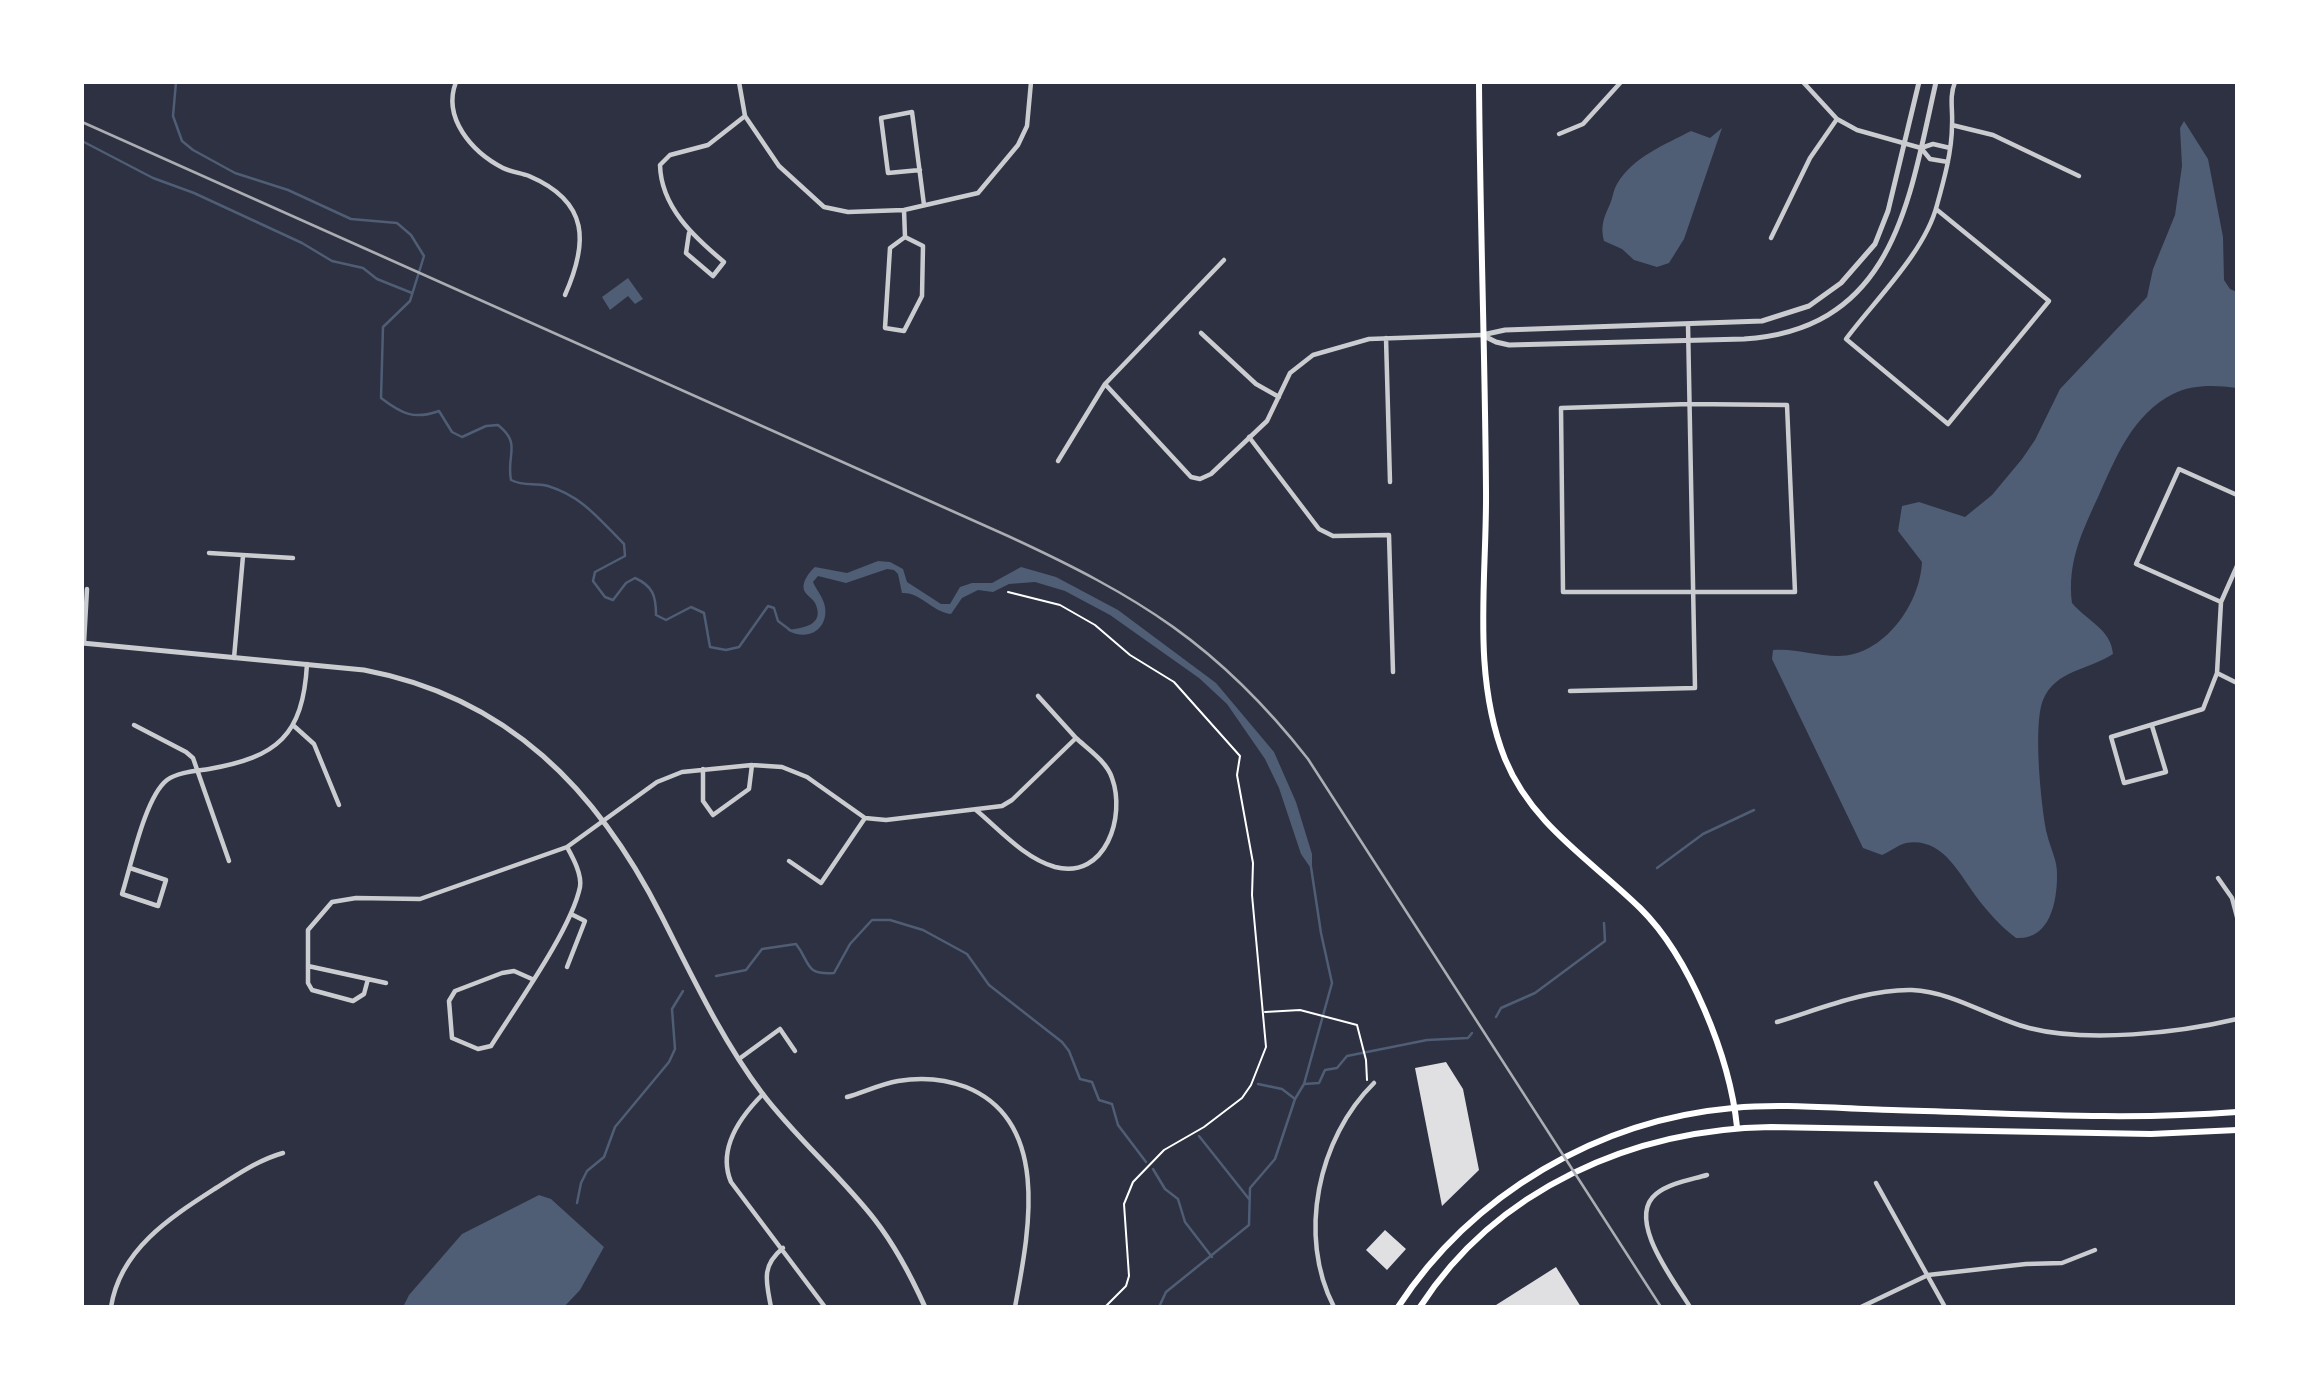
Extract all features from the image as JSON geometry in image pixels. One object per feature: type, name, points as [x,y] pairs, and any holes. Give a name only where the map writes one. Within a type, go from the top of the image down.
[{"type":"main road","points":[[1479,82],[1486,509],[1485,672],[1497,738],[1516,782],[1540,817],[1640,908],[1674,948],[1695,988],[1735,1108],[1737,1127]]},
{"type":"main road","points":[[1398,1307],[1427,1266],[1460,1231],[1499,1198],[1549,1166],[1598,1141],[1668,1119],[1735,1108],[2157,1116],[2237,1112]]},
{"type":"main road","points":[[1420,1307],[1441,1277],[1475,1242],[1514,1209],[1558,1180],[1606,1156],[1673,1137],[1737,1127],[2151,1133],[2237,1130]]},
{"type":"street","points":[[456,82],[451,94],[453,117],[467,138],[503,168],[530,177],[556,192],[573,212],[582,234],[580,254],[565,295]]},
{"type":"street","points":[[739,82],[745,116],[779,166],[824,206],[848,212],[904,209],[978,193],[1018,145],[1027,127],[1031,82]]},
{"type":"street","points":[[1559,134],[1583,124],[1620,82]]},
{"type":"street","points":[[1803,82],[1837,119],[1866,134],[1921,148],[1933,144],[1950,148]]},
{"type":"street","points":[[1105,384],[1191,477],[1200,479],[1212,474],[1267,421],[1290,373],[1313,355],[1357,341],[1482,335],[1505,330],[1779,318],[1826,296],[1853,271],[1875,244],[1888,211],[1919,82]]},
{"type":"street","points":[[1482,335],[1509,345],[1754,338],[1783,334],[1816,320],[1852,295],[1878,267],[1897,235],[1936,82]]},
{"type":"street","points":[[1937,209],[2049,301],[1948,424],[1846,339],[1922,239],[1937,209],[1950,148],[1950,107],[1955,82]]},
{"type":"street","points":[[919,170],[888,173],[881,118],[912,112],[924,205]]},
{"type":"street","points":[[689,233],[686,253],[713,276],[724,262],[689,233],[660,181],[660,165],[670,155],[708,145],[745,116]]},
{"type":"street","points":[[1771,237],[1810,158],[1837,119]]},
{"type":"street","points":[[1952,125],[1974,128],[1993,135],[2078,177]]},
{"type":"street","points":[[1921,148],[1930,159],[1948,162]]},
{"type":"street","points":[[904,209],[905,237]]},
{"type":"street","points":[[905,237],[923,246],[922,296],[904,331],[885,328],[890,248],[905,237]]},
{"type":"street","points":[[1058,461],[1105,384],[1224,260]]},
{"type":"street","points":[[1570,691],[1695,688],[1696,592],[1688,324]]},
{"type":"street","points":[[1201,333],[1256,384],[1279,397]]},
{"type":"street","points":[[1386,338],[1390,482]]},
{"type":"street","points":[[1689,404],[1787,405],[1795,592],[1563,592],[1561,408],[1689,404]]},
{"type":"street","points":[[1249,437],[1319,529],[1333,536],[1389,535],[1393,672]]},
{"type":"street","points":[[2221,602],[2136,564],[2179,469],[2237,495]]},
{"type":"street","points":[[209,553],[293,558]]},
{"type":"street","points":[[234,658],[243,556]]},
{"type":"street","points":[[2152,726],[2166,772],[2124,783],[2111,737],[2203,709],[2217,673],[2221,602],[2237,566]]},
{"type":"street","points":[[87,590],[83,643],[307,664],[397,676],[430,686],[478,708],[534,747],[602,820],[635,868],[739,1059],[763,1094],[873,1217],[905,1265],[925,1307]]},
{"type":"street","points":[[130,868],[166,880],[158,906],[122,894],[130,868],[150,808],[161,786],[175,776],[242,763],[272,750],[293,726],[302,703],[307,664]]},
{"type":"street","points":[[2217,673],[2237,683]]},
{"type":"street","points":[[976,810],[1030,855],[1057,867],[1072,869],[1101,855],[1114,828],[1113,780],[1109,770],[1038,696]]},
{"type":"street","points":[[134,725],[186,751],[199,771],[229,861]]},
{"type":"street","points":[[293,726],[314,744],[338,805]]},
{"type":"street","points":[[368,979],[364,994],[353,1001],[312,990],[308,966],[308,930],[332,902],[356,898],[420,899],[567,847],[657,782],[682,772],[771,765],[798,773],[865,818],[886,820],[1002,806],[1012,800],[1076,738]]},
{"type":"street","points":[[703,769],[703,801],[713,815],[749,789],[752,765]]},
{"type":"street","points":[[789,861],[821,883],[865,818]]},
{"type":"street","points":[[532,979],[514,971],[456,991],[449,1001],[452,1038],[478,1049],[491,1046],[532,979],[571,914],[580,884],[575,862],[567,847]]},
{"type":"street","points":[[2218,878],[2232,898],[2237,916]]},
{"type":"street","points":[[567,967],[585,921],[571,914]]},
{"type":"street","points":[[308,966],[386,983]]},
{"type":"street","points":[[1777,1022],[1894,990],[1924,991],[1947,997],[2001,1019],[2059,1034],[2112,1035],[2237,1019]]},
{"type":"street","points":[[739,1059],[780,1029],[795,1051]]},
{"type":"street","points":[[847,1097],[898,1081],[949,1081],[987,1097],[1008,1121],[1026,1163],[1029,1203],[1027,1246],[1015,1307]]},
{"type":"street","points":[[1335,1307],[1324,1280],[1318,1248],[1316,1226],[1320,1184],[1333,1143],[1350,1110],[1374,1083]]},
{"type":"street","points":[[763,1094],[748,1108],[730,1139],[725,1168],[731,1182],[825,1307]]},
{"type":"street","points":[[111,1307],[125,1269],[153,1231],[250,1167],[283,1153]]},
{"type":"street","points":[[1690,1307],[1647,1229],[1646,1207],[1660,1191],[1707,1175]]},
{"type":"street","points":[[1877,1183],[1945,1307]]},
{"type":"street","points":[[771,1307],[765,1276],[767,1266],[783,1248]]},
{"type":"street","points":[[1861,1307],[1928,1275],[2026,1264],[2063,1263],[2095,1250]]},
{"type":"path","points":[[1008,592],[1060,605],[1094,625],[1130,655],[1174,682],[1240,756],[1237,775],[1253,863],[1252,895],[1265,1012],[1266,1046],[1251,1086],[1228,1109],[1164,1150],[1127,1194],[1124,1224],[1129,1276],[1126,1286],[1105,1307]]},
{"type":"path","points":[[1265,1012],[1310,1012],[1357,1025],[1366,1060],[1366,1091]]},
{"type":"water","points":[[2184,121],[2208,159],[2223,237],[2224,280],[2230,289],[2237,292],[2237,388],[2188,388],[2173,394],[2147,413],[2119,452],[2082,535],[2072,574],[2072,603],[2108,638],[2113,654],[2064,676],[2048,690],[2043,700],[2038,746],[2040,786],[2047,834],[2057,870],[2057,887],[2053,908],[2043,927],[2027,937],[2016,938],[1989,912],[1948,858],[1930,845],[1906,843],[1882,855],[1863,848],[1772,659],[1773,650],[1830,656],[1855,654],[1870,647],[1896,625],[1914,594],[1922,562],[1898,531],[1902,506],[1919,502],[1965,517],[1992,495],[2035,440],[2060,389],[2147,297],[2153,269],[2175,215],[2182,166],[2180,128]]},
{"type":"water","points":[[1722,128],[1684,239],[1669,263],[1657,267],[1634,260],[1622,249],[1604,241],[1603,222],[1615,189],[1632,166],[1691,131],[1710,138]]},
{"type":"water","points":[[628,278],[643,299],[635,304],[628,296],[610,310],[602,297]]},
{"type":"water","points":[[878,561],[890,562],[903,569],[907,582],[941,604],[950,604],[960,587],[972,583],[992,583],[1021,567],[1056,577],[1118,610],[1216,683],[1274,752],[1296,802],[1312,854],[1312,870],[1301,854],[1279,788],[1265,759],[1227,704],[1199,678],[1110,615],[1065,591],[1035,582],[1009,584],[993,592],[978,590],[962,598],[951,614],[938,610],[915,596],[902,593],[898,574],[894,570],[887,569],[846,583],[818,576],[813,582],[824,603],[825,618],[822,625],[804,635],[787,630],[810,625],[817,617],[816,605],[804,589],[804,582],[815,567],[847,573]]},
{"type":"water","points":[[539,1195],[551,1199],[604,1247],[580,1290],[564,1307],[403,1307],[409,1295],[462,1234]]},
{"type":"building","points":[[1446,1062],[1463,1089],[1479,1170],[1442,1206],[1415,1068]]},
{"type":"building","points":[[1385,1230],[1406,1249],[1387,1270],[1366,1250]]},
{"type":"building","points":[[1556,1267],[1581,1307],[1497,1307],[1496,1305]]},
{"type":"waterway","points":[[176,82],[173,116],[182,141],[193,150],[235,173],[288,190],[351,219],[397,223],[411,235],[424,256],[410,301],[383,327],[381,398],[408,414],[422,415],[439,411],[452,432],[462,437],[486,426],[498,425],[511,444],[511,480],[548,486],[571,496],[589,509],[624,544],[625,556],[595,572],[593,581],[605,597],[613,600],[626,583],[635,578],[646,584],[652,592],[656,615],[666,620],[691,607],[704,613],[710,647],[726,650],[739,647],[768,606],[774,608],[778,621],[790,630]]},
{"type":"waterway","points":[[82,141],[153,178],[194,193],[302,243],[332,261],[363,268],[377,279],[412,293]]},
{"type":"waterway","points":[[1657,868],[1703,834],[1754,810]]},
{"type":"waterway","points":[[1159,1307],[1166,1292],[1249,1225],[1250,1188],[1275,1159],[1295,1099],[1304,1084],[1332,983],[1311,867]]},
{"type":"waterway","points":[[716,976],[746,970],[762,949],[796,944],[813,970],[834,973],[850,944],[872,920],[890,920],[923,930],[967,954],[989,985],[1062,1042],[1069,1051],[1080,1079],[1092,1082],[1099,1100],[1112,1104],[1118,1125],[1146,1162]]},
{"type":"waterway","points":[[1496,1017],[1501,1008],[1535,993],[1605,941],[1604,923]]},
{"type":"waterway","points":[[577,1203],[581,1183],[587,1171],[604,1157],[615,1127],[669,1062],[675,1049],[672,1009],[683,991]]},
{"type":"waterway","points":[[1304,1084],[1319,1083],[1325,1070],[1337,1068],[1347,1056],[1427,1040],[1468,1038],[1472,1033]]},
{"type":"waterway","points":[[1258,1084],[1282,1089],[1295,1099]]},
{"type":"waterway","points":[[1199,1136],[1249,1199]]},
{"type":"waterway","points":[[1153,1169],[1165,1189],[1178,1199],[1185,1222],[1212,1257]]},
{"type":"railway","points":[[82,122],[1008,536],[1097,580],[1173,627],[1241,684],[1308,759],[1661,1307]]}]
